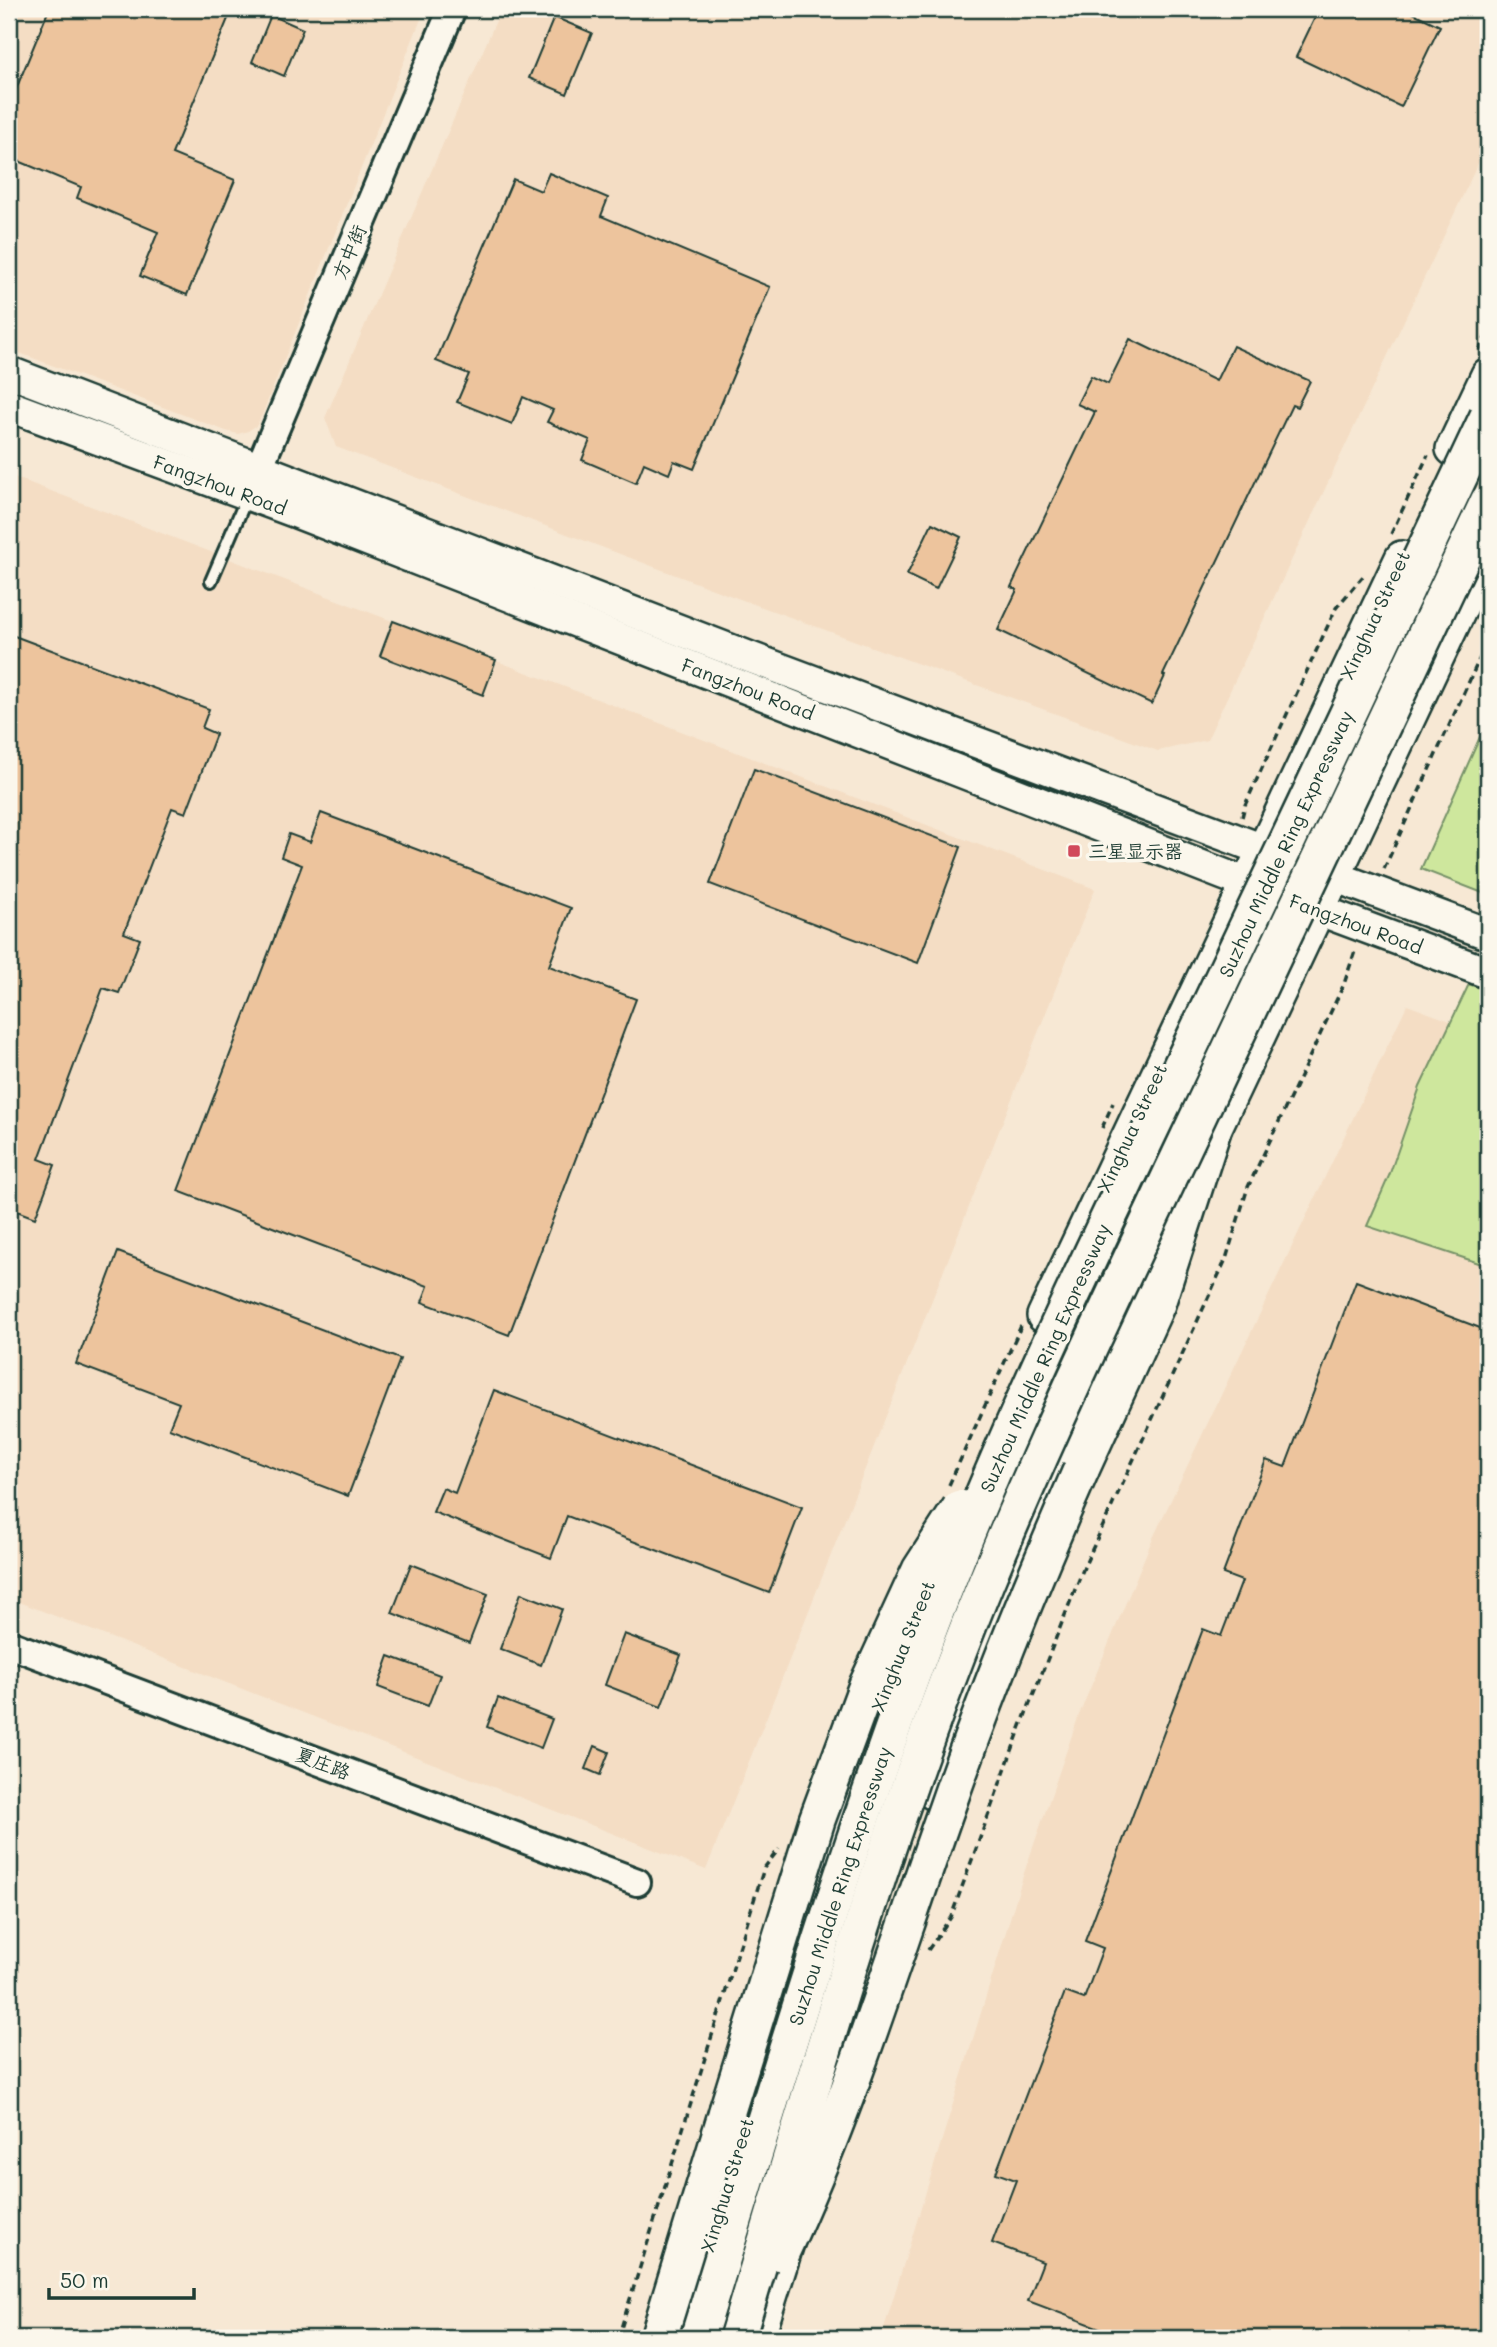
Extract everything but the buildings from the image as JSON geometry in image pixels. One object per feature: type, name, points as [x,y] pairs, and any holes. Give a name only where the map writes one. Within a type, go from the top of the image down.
[{"type":"highway","name":"Suzhou Middle Ring Expressway","points":[[698,2338],[794,2025],[871,1787],[953,1568],[1008,1435],[1081,1277],[1488,416]]},
{"type":"highway","name":"Suzhou Middle Ring Expressway","points":[[739,2338],[827,2036],[937,1709],[987,1581],[1042,1451],[1488,502]]},
{"type":"highway","points":[[739,2338],[813,2184],[865,2049],[976,1726],[1027,1594],[1157,1304],[1213,1130]]},
{"type":"highway","points":[[658,2338],[817,1820],[867,1685],[920,1570],[1008,1435]]},
{"type":"main road","name":"Fangzhou Road","points":[[9,372],[752,658],[1488,934]]},
{"type":"main road","name":"Xinghua Street","points":[[679,2338],[883,1689],[1065,1268],[1488,375]]},
{"type":"main road","name":"Fangzhou Road","points":[[9,406],[247,495],[1318,911],[1488,973]]},
{"type":"main road","points":[[758,2338],[849,2046],[959,1720],[1065,1462],[1213,1130],[1488,549]]},
{"type":"street","name":"方中街","points":[[247,495],[452,9]]},
{"type":"street","name":"夏庄路","points":[[9,1644],[637,1882]]},
{"type":"lane","points":[[211,581],[247,495]]},
{"type":"path","points":[[1376,891],[1386,863],[1482,653],[1488,633]]},
{"type":"path","points":[[921,1959],[951,1917],[1021,1726],[1084,1567],[1226,1259],[1248,1187],[1344,984],[1363,926]]},
{"type":"shaded area","points":[[12,9],[425,9],[262,415],[257,425],[248,431],[238,434],[226,431],[9,349],[9,17]]},
{"type":"shaded area","points":[[501,9],[1488,9],[1488,142],[1207,740],[1158,751],[718,591],[336,447],[325,418]]},
{"type":"shaded area","points":[[9,475],[1095,889],[706,1870],[9,1598]]},
{"type":"shaded area","points":[[1407,1005],[1488,1035],[1488,2338],[881,2338],[1024,1873],[1079,1715],[1152,1540]]},
{"type":"green space","points":[[1488,719],[1488,895],[1421,869]]},
{"type":"green space","points":[[1469,984],[1488,991],[1488,1266],[1367,1226],[1389,1176],[1420,1087]]},
{"type":"place","name":"三星显示器","points":[[1074,851]]}]
